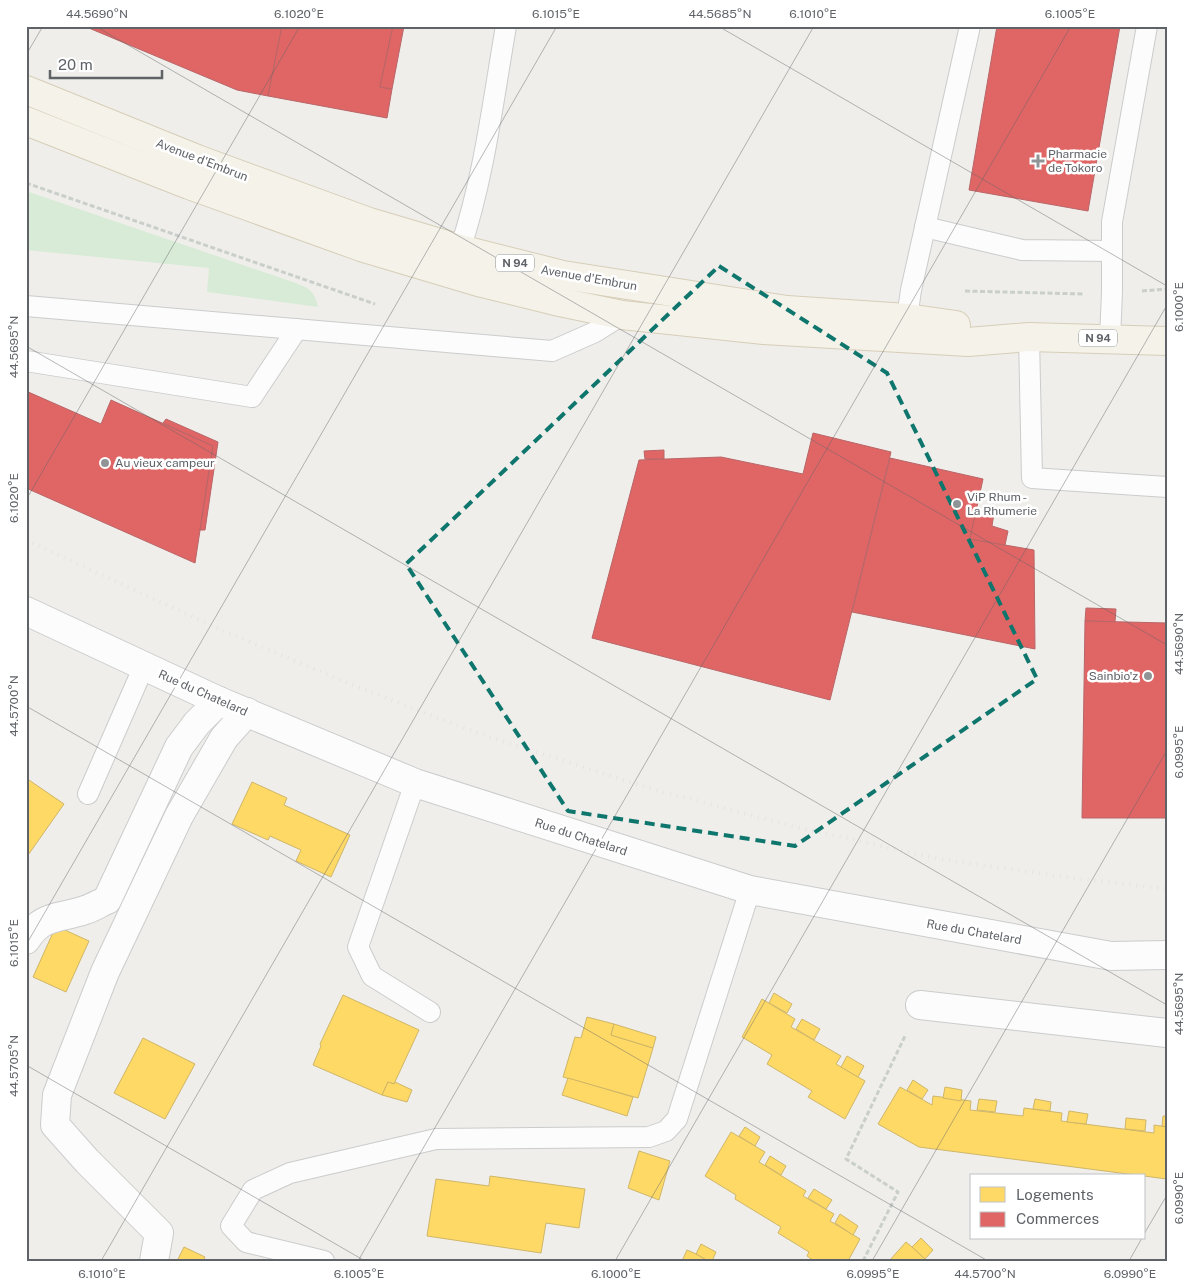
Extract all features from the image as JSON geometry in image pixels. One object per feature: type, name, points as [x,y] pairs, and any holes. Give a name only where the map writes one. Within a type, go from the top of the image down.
[{"type":"main road","name":"Avenue d'Embrun","points":[[26,90],[206,163],[369,222],[460,249],[563,275],[787,310],[907,318],[1029,338]]},
{"type":"main road","name":"Avenue d'Embrun","points":[[26,121],[189,185],[361,247],[482,283],[622,315],[764,330],[968,342],[1029,338],[1110,338],[1167,341]]},
{"type":"street","name":"Rue du Chatelard","points":[[26,611],[219,701],[415,784],[750,890],[1111,956],[1167,955]]},
{"type":"street","points":[[26,940],[31,932],[45,920],[86,910],[107,900],[179,747],[197,723],[219,701]]},
{"type":"street","points":[[154,1261],[159,1233],[87,1161],[55,1125],[57,1094],[105,972],[179,816],[224,738],[247,712]]},
{"type":"street","points":[[920,1005],[1167,1033]]},
{"type":"lane","points":[[460,249],[470,222],[478,184],[506,26]]},
{"type":"lane","points":[[907,318],[911,290],[970,26]]},
{"type":"lane","points":[[1110,338],[1112,222],[1147,26]]},
{"type":"lane","points":[[925,227],[1022,250],[1112,251]]},
{"type":"lane","points":[[26,306],[552,351],[595,332],[622,315]]},
{"type":"lane","points":[[26,361],[252,397],[297,329]]},
{"type":"lane","points":[[1029,338],[1032,478],[1167,487]]},
{"type":"lane","points":[[88,794],[102,766],[144,666]]},
{"type":"lane","points":[[415,784],[358,947],[372,976],[430,1012]]},
{"type":"lane","points":[[324,1261],[246,1242],[241,1237],[231,1226],[253,1190],[290,1173],[436,1139],[649,1137],[666,1131],[677,1119],[750,890]]},
{"type":"path","points":[[26,183],[381,306]]},
{"type":"path","points":[[911,290],[1076,294],[1167,290]]},
{"type":"path","points":[[863,1261],[898,1192],[846,1159],[920,1005]]},
{"type":"highlighted area","points":[[719,266],[887,373],[1037,679],[795,846],[568,811],[406,564]]},
{"type":"green space","points":[[26,191],[298,284],[310,290],[315,296],[318,307],[207,292],[209,268],[26,250]]},
{"type":"building: Logements","points":[[26,778],[64,804],[26,858]]},
{"type":"building: Logements","points":[[252,782],[287,798],[284,805],[350,835],[331,877],[296,861],[301,850],[270,836],[268,840],[232,824]]},
{"type":"building: Logements","points":[[56,926],[89,941],[66,992],[33,977]]},
{"type":"building: Logements","points":[[774,993],[792,1004],[787,1013],[769,1003]]},
{"type":"building: Logements","points":[[343,995],[419,1030],[394,1084],[388,1082],[382,1095],[313,1065],[321,1046],[320,1044]]},
{"type":"building: Logements","points":[[762,999],[795,1019],[791,1027],[841,1056],[836,1064],[865,1081],[845,1119],[808,1097],[812,1091],[767,1064],[772,1055],[742,1037]]},
{"type":"building: Logements","points":[[587,1017],[614,1024],[611,1035],[653,1048],[638,1098],[563,1077],[575,1037],[581,1038]]},
{"type":"building: Logements","points":[[802,1019],[820,1029],[814,1040],[796,1029]]},
{"type":"building: Logements","points":[[614,1024],[656,1037],[653,1048],[611,1035]]},
{"type":"building: Logements","points":[[143,1038],[195,1064],[165,1119],[114,1093]]},
{"type":"building: Logements","points":[[847,1056],[864,1066],[858,1077],[841,1067]]},
{"type":"building: Logements","points":[[568,1078],[633,1097],[627,1116],[562,1095]]},
{"type":"building: Logements","points":[[913,1080],[928,1090],[922,1099],[907,1090]]},
{"type":"building: Logements","points":[[388,1082],[394,1084],[395,1082],[412,1090],[407,1102],[382,1095]]},
{"type":"building: Logements","points":[[900,1087],[932,1105],[933,1096],[971,1101],[970,1110],[1023,1116],[1024,1108],[1062,1113],[1061,1121],[1154,1133],[1154,1125],[1167,1127],[1167,1179],[1146,1176],[1146,1174],[1128,1174],[919,1147],[878,1124]]},
{"type":"building: Logements","points":[[945,1087],[962,1090],[961,1101],[943,1098]]},
{"type":"building: Logements","points":[[979,1099],[997,1101],[995,1112],[977,1110]]},
{"type":"building: Logements","points":[[1035,1099],[1051,1102],[1050,1111],[1033,1109]]},
{"type":"building: Logements","points":[[1069,1111],[1088,1114],[1086,1124],[1067,1122]]},
{"type":"building: Logements","points":[[1163,1116],[1167,1116],[1167,1127],[1162,1126]]},
{"type":"building: Logements","points":[[1126,1118],[1146,1120],[1145,1131],[1125,1129]]},
{"type":"building: Logements","points":[[745,1127],[760,1137],[755,1146],[739,1136]]},
{"type":"building: Logements","points":[[731,1132],[765,1152],[759,1162],[806,1191],[803,1196],[834,1214],[830,1221],[860,1239],[848,1261],[814,1261],[807,1256],[809,1252],[778,1233],[781,1227],[735,1199],[736,1195],[705,1176]]},
{"type":"building: Logements","points":[[639,1151],[670,1161],[659,1200],[628,1188]]},
{"type":"building: Logements","points":[[770,1156],[786,1166],[781,1175],[765,1165]]},
{"type":"building: Logements","points":[[490,1176],[585,1189],[579,1228],[546,1223],[541,1253],[427,1236],[436,1179],[489,1186]]},
{"type":"building: Logements","points":[[814,1189],[832,1200],[826,1209],[808,1198]]},
{"type":"building: Logements","points":[[840,1214],[858,1226],[853,1235],[835,1223]]},
{"type":"building: Logements","points":[[921,1238],[933,1250],[925,1259],[912,1247]]},
{"type":"building: Logements","points":[[906,1242],[912,1247],[927,1261],[889,1261]]},
{"type":"building: Logements","points":[[701,1244],[716,1252],[712,1261],[708,1261],[696,1254]]},
{"type":"building: Logements","points":[[184,1247],[205,1257],[203,1261],[177,1261]]},
{"type":"building: Logements","points":[[687,1250],[696,1254],[708,1261],[682,1261]]},
{"type":"building: Commerces","points":[[84,26],[282,26],[268,96],[237,90]]},
{"type":"building: Commerces","points":[[282,26],[393,26],[380,87],[392,89],[387,118],[268,96]]},
{"type":"building: Commerces","points":[[393,26],[404,26],[392,89],[380,87]]},
{"type":"building: Commerces","points":[[997,26],[1120,26],[1088,211],[969,190]]},
{"type":"building: Commerces","points":[[26,391],[101,424],[111,400],[213,446],[195,563],[26,488]]},
{"type":"building: Commerces","points":[[166,419],[218,442],[205,530],[200,530],[213,446],[163,423]]},
{"type":"building: Commerces","points":[[813,433],[891,452],[830,700],[592,638],[639,460],[721,457],[803,474]]},
{"type":"building: Commerces","points":[[664,450],[664,459],[645,459],[644,451]]},
{"type":"building: Commerces","points":[[890,458],[983,479],[970,539],[1034,550],[1035,649],[852,612]]},
{"type":"building: Commerces","points":[[976,510],[994,513],[992,526],[1008,531],[1005,545],[970,539]]},
{"type":"building: Commerces","points":[[1086,608],[1116,609],[1115,622],[1085,621]]},
{"type":"building: Commerces","points":[[1085,621],[1167,623],[1167,818],[1082,818]]},
{"type":"railway","points":[[26,540],[228,633],[355,686],[480,734],[649,788],[792,826],[944,860],[1167,889]]},
{"type":"place","name":"Pharmacie de Tokoro","points":[[1038,161]]},
{"type":"place","name":"Au vieux campeur","points":[[105,463]]},
{"type":"place","name":"ViP Rhum - La Rhumerie","points":[[957,504]]},
{"type":"place","name":"Sainbio'z","points":[[1148,676]]}]
